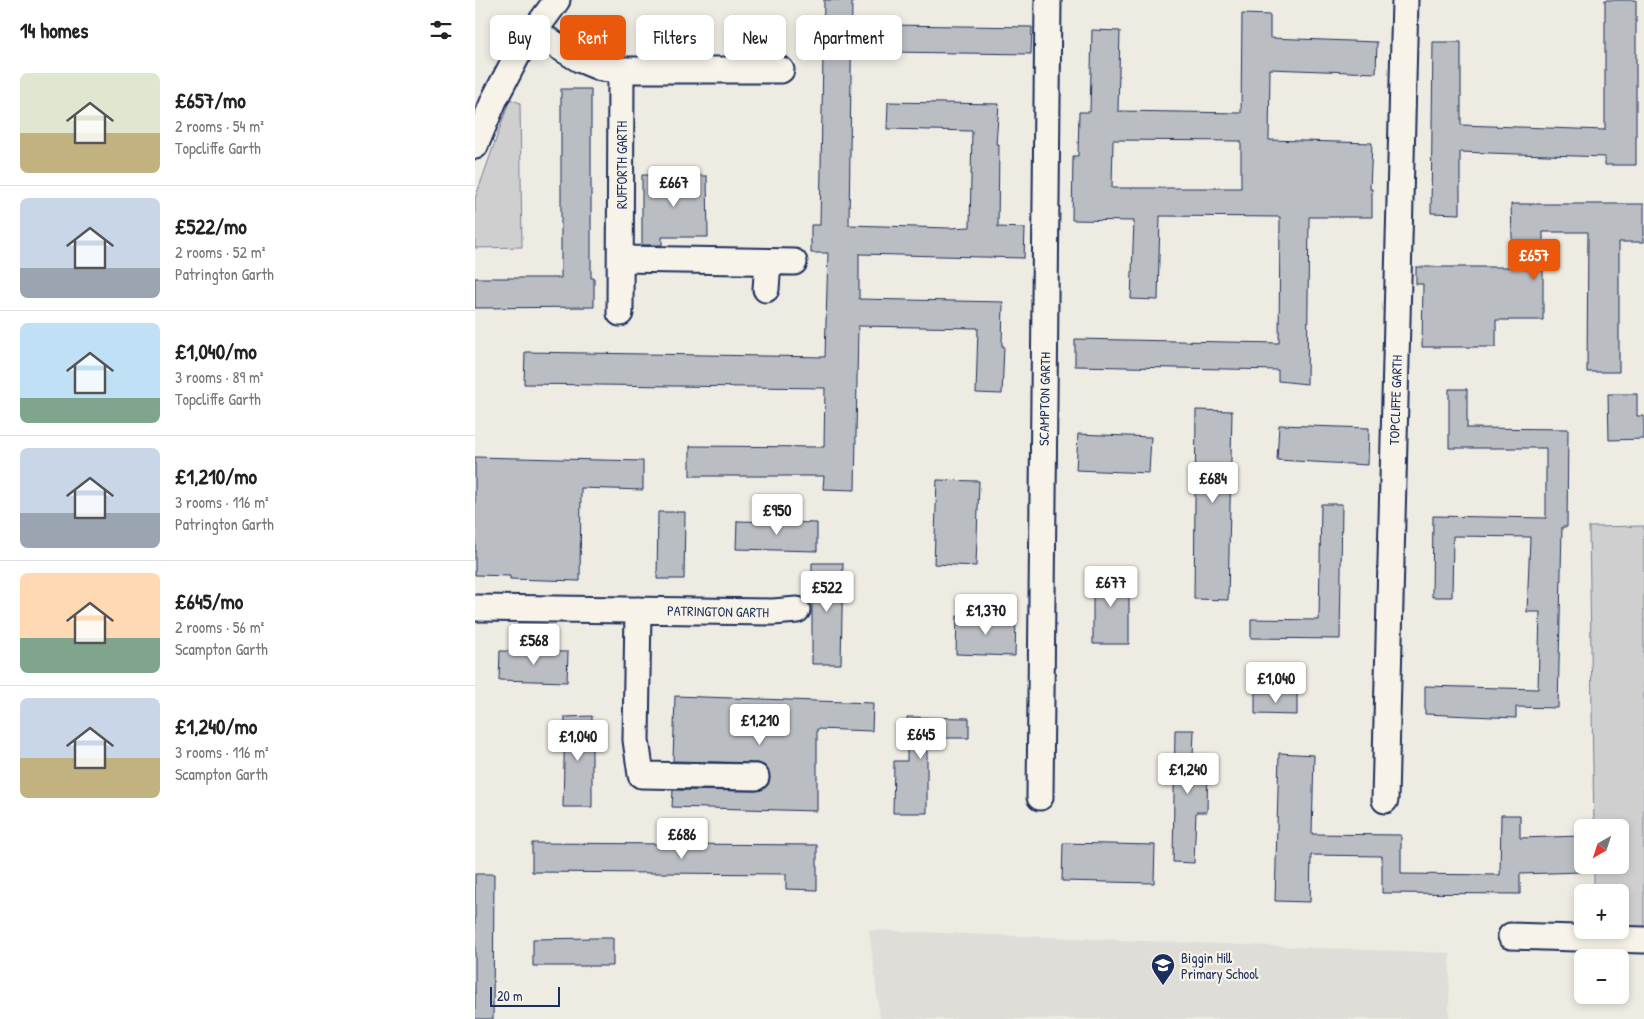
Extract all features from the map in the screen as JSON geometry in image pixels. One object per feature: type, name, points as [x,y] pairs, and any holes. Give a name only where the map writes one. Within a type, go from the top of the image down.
[{"type":"street","points":[[547,15],[557,0]]},
{"type":"street","name":"SCAMPTON GARTH","points":[[1040,797],[1048,0]]},
{"type":"street","name":"TOPCLIFFE GARTH","points":[[1385,800],[1405,0]]},
{"type":"street","points":[[550,41],[579,59],[601,68],[621,70],[781,70]]},
{"type":"street","points":[[475,146],[495,98],[515,60]]},
{"type":"street","name":"RUFFORTH GARTH","points":[[620,313],[621,70]]},
{"type":"street","points":[[621,259],[794,262]]},
{"type":"street","points":[[766,289],[767,262]]},
{"type":"street","name":"PATRINGTON GARTH","points":[[475,608],[763,612],[797,610]]},
{"type":"street","points":[[638,610],[636,740],[641,775],[757,776]]},
{"type":"street","points":[[1511,936],[1644,940]]},
{"type":"shaded area","points":[[510,99],[520,103],[522,247],[475,248],[475,199]]},
{"type":"shaded area","points":[[1644,526],[1644,931],[1629,930],[1629,884],[1594,884],[1594,874],[1629,874],[1629,819],[1594,819],[1589,527]]},
{"type":"shaded area","name":"Biggin Hill Primary School","points":[[869,930],[1450,953],[1449,1019],[880,1019]]},
{"type":"building","points":[[824,0],[852,0],[852,15],[824,15]]},
{"type":"building","points":[[1605,0],[1636,0],[1636,165],[1605,165],[1605,157],[1460,152],[1460,214],[1431,213],[1433,42],[1461,42],[1461,125],[1605,130]]},
{"type":"building","points":[[1242,14],[1270,15],[1270,38],[1377,42],[1376,73],[1270,69],[1269,140],[1372,143],[1370,189],[1372,189],[1372,217],[1309,217],[1307,384],[1278,381],[1278,370],[1075,366],[1075,339],[1279,343],[1280,217],[1160,216],[1158,300],[1131,299],[1134,221],[1072,220],[1073,156],[1078,156],[1079,112],[1090,112],[1092,30],[1120,31],[1118,111],[1241,113]],"holes":[[[1113,140],[1241,141],[1241,188],[1112,188]]]},
{"type":"building","points":[[902,25],[1032,27],[1031,54],[902,52]]},
{"type":"building","points":[[823,60],[851,60],[849,225],[970,227],[972,131],[887,129],[888,102],[999,104],[996,144],[999,144],[998,227],[1025,228],[1024,258],[859,254],[859,299],[1003,302],[1002,394],[976,393],[978,328],[858,326],[855,490],[823,489],[824,476],[690,476],[690,446],[824,447],[825,388],[524,384],[525,352],[825,357],[828,253],[811,253],[811,225],[820,225]]},
{"type":"building","points":[[561,89],[591,89],[591,278],[594,278],[594,307],[475,308],[475,278],[561,278]]},
{"type":"building","points":[[642,175],[707,176],[708,237],[662,237],[662,245],[642,245]]},
{"type":"building","points":[[1511,204],[1644,204],[1644,242],[1619,242],[1619,372],[1587,372],[1588,232],[1543,232],[1543,320],[1496,320],[1496,347],[1422,347],[1423,284],[1416,284],[1416,267],[1513,267]]},
{"type":"building","points":[[1449,389],[1467,389],[1467,428],[1568,429],[1567,527],[1562,527],[1558,708],[1516,707],[1516,718],[1425,714],[1425,686],[1538,689],[1540,612],[1527,612],[1530,537],[1453,536],[1452,597],[1432,597],[1433,516],[1546,518],[1546,448],[1449,448]]},
{"type":"building","points":[[1608,394],[1637,394],[1637,416],[1644,416],[1644,439],[1609,440]]},
{"type":"building","points":[[1196,410],[1232,411],[1228,600],[1194,599]]},
{"type":"building","points":[[1279,425],[1369,428],[1368,465],[1277,460]]},
{"type":"building","points":[[1078,434],[1151,437],[1149,473],[1076,470]]},
{"type":"building","points":[[475,457],[643,461],[643,490],[581,488],[580,581],[510,579],[510,576],[475,575]]},
{"type":"building","points":[[937,480],[979,481],[976,566],[934,564]]},
{"type":"building","points":[[1321,504],[1342,504],[1340,639],[1251,638],[1251,619],[1319,620]]},
{"type":"building","points":[[658,512],[685,512],[684,579],[657,579]]},
{"type":"building","points":[[737,521],[817,523],[817,551],[736,549]]},
{"type":"building","points":[[812,563],[843,563],[841,664],[812,664]]},
{"type":"building","points":[[1093,572],[1129,572],[1129,644],[1093,644]]},
{"type":"building","points":[[957,616],[1016,618],[1015,656],[956,654]]},
{"type":"building","points":[[500,651],[568,652],[567,682],[499,680]]},
{"type":"building","points":[[1255,692],[1297,693],[1297,715],[1255,714]]},
{"type":"building","points":[[675,696],[873,703],[872,731],[817,729],[817,811],[672,807],[673,790],[756,791],[768,785],[770,778],[768,770],[764,765],[757,763],[673,761]]},
{"type":"building","points":[[592,716],[592,807],[563,807],[565,717]]},
{"type":"building","points":[[907,717],[969,718],[969,738],[927,738],[927,813],[893,813],[894,761],[907,761]]},
{"type":"building","points":[[1175,730],[1194,730],[1193,757],[1208,757],[1207,812],[1196,812],[1194,863],[1173,862]]},
{"type":"building","points":[[1279,753],[1314,755],[1312,834],[1401,835],[1401,874],[1500,875],[1501,815],[1520,815],[1520,838],[1574,836],[1574,872],[1520,874],[1520,894],[1382,893],[1382,856],[1311,855],[1310,902],[1275,901]]},
{"type":"building","points":[[532,843],[817,845],[817,890],[786,889],[786,874],[532,872]]},
{"type":"building","points":[[1063,843],[1155,845],[1154,883],[1062,881]]},
{"type":"building","points":[[475,874],[494,874],[493,1019],[475,1019]]},
{"type":"building","points":[[613,938],[613,966],[533,966],[533,939]]},
{"type":"place","name":"Biggin Hill Primary School","points":[[1163,986]]}]
